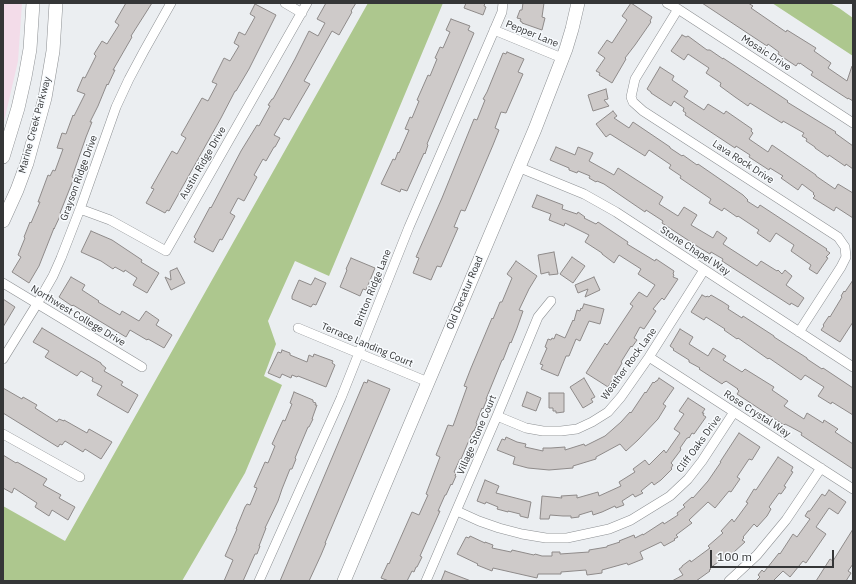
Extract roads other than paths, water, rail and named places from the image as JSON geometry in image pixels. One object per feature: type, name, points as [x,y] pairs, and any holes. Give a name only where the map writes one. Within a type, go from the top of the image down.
[{"type":"street","points":[[3,157],[18,108],[30,49],[34,3]]},
{"type":"street","name":"Marine Creek Parkway","points":[[3,221],[27,163],[45,98],[53,51],[56,3]]},
{"type":"street","name":"Grayson Ridge Drive","points":[[3,359],[53,276],[80,209],[116,108],[140,58],[171,3]]},
{"type":"street","points":[[285,3],[302,12]]},
{"type":"street","name":"Austin Ridge Drive","points":[[80,209],[110,220],[166,251],[307,3]]},
{"type":"street","name":"Britton Ridge Lane","points":[[259,581],[359,353],[409,227],[502,12],[503,3]]},
{"type":"street","name":"Old Decatur Road","points":[[344,581],[535,129],[572,29],[578,3]]},
{"type":"street","name":"Mosaic Drive","points":[[667,3],[852,122]]},
{"type":"street","name":"Lava Rock Drive","points":[[678,9],[635,79],[631,97],[633,102],[643,111],[838,237],[845,247],[846,257],[799,332]]},
{"type":"street","name":"Pepper Lane","points":[[494,30],[562,58]]},
{"type":"street","name":"Stone Chapel Way","points":[[518,167],[584,194],[616,212],[853,368]]},
{"type":"street","name":"Weather Rock Lane","points":[[497,416],[526,428],[543,431],[561,431],[577,429],[608,412],[621,397],[650,357],[704,270]]},
{"type":"street","name":"Northwest College Drive","points":[[3,283],[142,367]]},
{"type":"street","name":"Village Stone Court","points":[[426,581],[538,317],[551,301]]},
{"type":"street","name":"Terrace Landing Court","points":[[298,328],[428,382]]},
{"type":"street","name":"Rose Crystal Way","points":[[650,357],[853,489]]},
{"type":"street","name":"Cliff Oaks Drive","points":[[457,511],[499,528],[546,538],[567,538],[609,529],[631,520],[670,496],[688,479],[734,412]]},
{"type":"street","points":[[3,434],[80,477]]},
{"type":"street","points":[[729,581],[757,555],[786,520],[821,468]]}]
